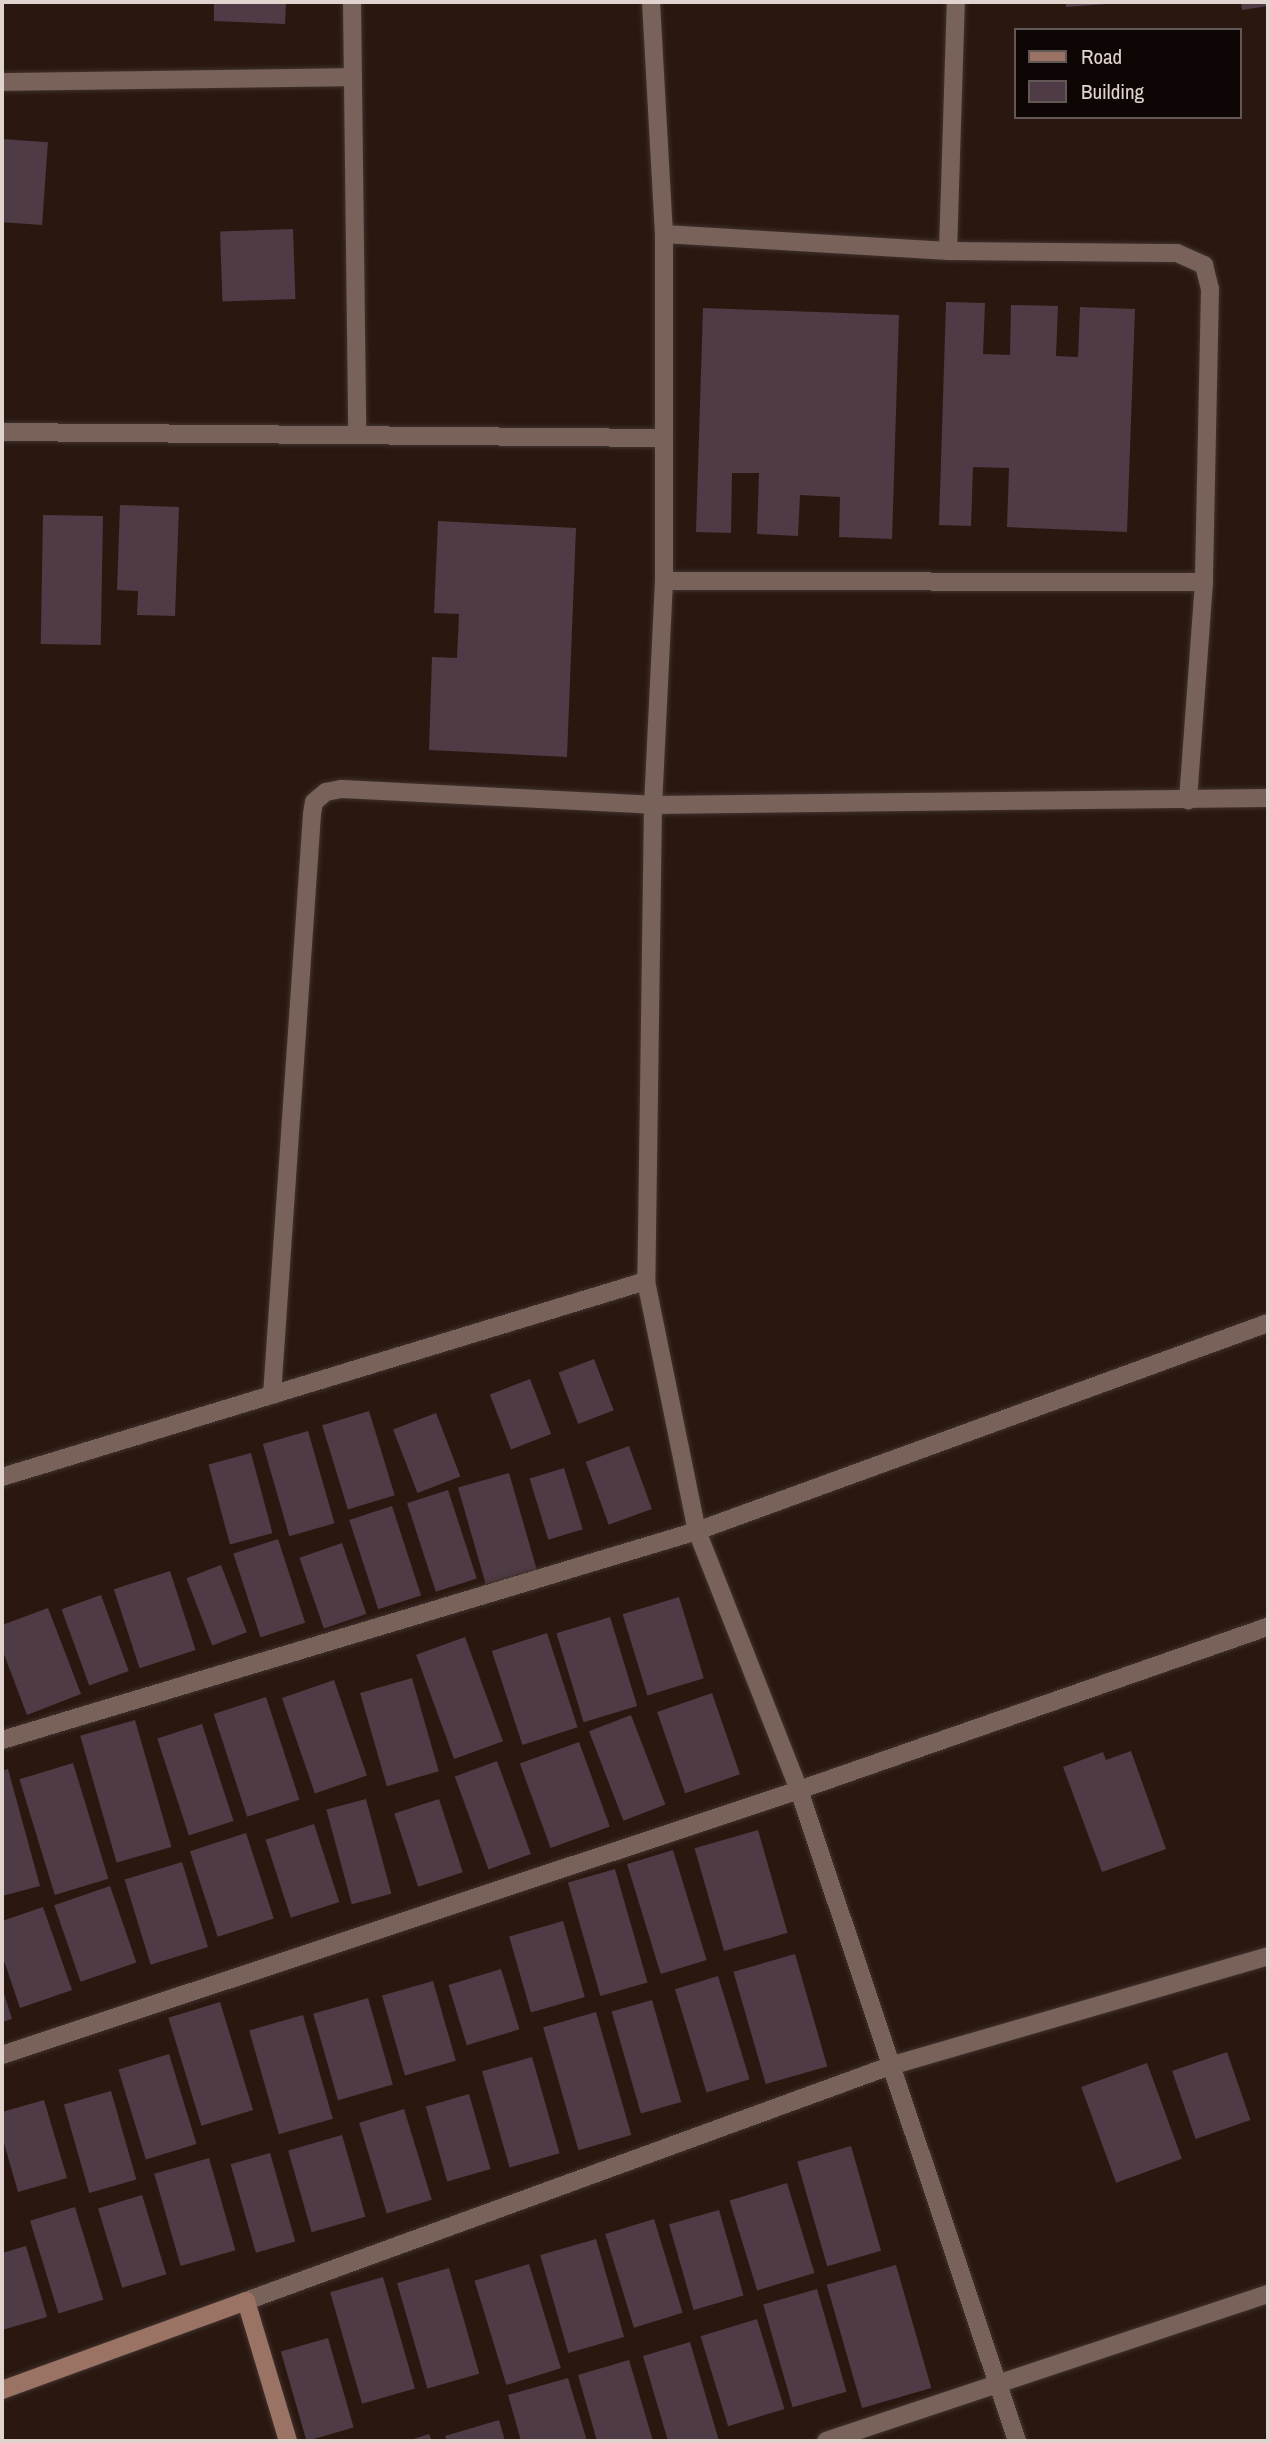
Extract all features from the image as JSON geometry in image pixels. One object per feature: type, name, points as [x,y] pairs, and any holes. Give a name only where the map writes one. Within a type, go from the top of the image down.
[{"type":"street","points":[[352,2],[357,434]]},
{"type":"street","points":[[651,2],[664,234],[664,581],[653,805],[646,1282],[697,1531],[799,1790],[890,2066],[1001,2386],[1017,2441]]},
{"type":"street","points":[[948,251],[956,2]]},
{"type":"street","points":[[2,82],[353,77]]},
{"type":"street","points":[[664,234],[948,251],[1177,253],[1204,265],[1210,289],[1204,582],[1188,800]]},
{"type":"street","points":[[2,432],[664,438]]},
{"type":"street","points":[[664,581],[1204,582]]},
{"type":"street","points":[[272,1395],[314,802],[326,792],[342,789],[653,805],[1268,798]]},
{"type":"street","points":[[2,1477],[646,1282]]},
{"type":"street","points":[[2,1740],[697,1531],[1268,1323]]},
{"type":"street","points":[[2,2054],[799,1790],[1268,1627]]},
{"type":"street","points":[[2,2390],[890,2066],[1268,1956]]},
{"type":"street","points":[[826,2441],[1001,2386],[1268,2294]]},
{"type":"street","points":[[246,2301],[288,2441]]},
{"type":"building","points":[[214,2],[286,2],[285,24],[214,21]]},
{"type":"building","points":[[1066,2],[1106,2],[1107,4],[1066,7]]},
{"type":"building","points":[[1241,2],[1268,2],[1268,6],[1242,10]]},
{"type":"building","points":[[2,139],[48,142],[42,225],[2,222]]},
{"type":"building","points":[[293,229],[295,299],[222,302],[220,232]]},
{"type":"building","points":[[946,302],[985,303],[983,354],[1010,355],[1011,305],[1058,306],[1056,356],[1078,357],[1080,307],[1135,309],[1127,532],[1007,527],[1009,468],[973,467],[971,526],[939,525]]},
{"type":"building","points":[[703,308],[899,315],[892,539],[839,537],[840,497],[800,495],[798,536],[757,534],[759,473],[732,473],[731,533],[696,532]]},
{"type":"building","points":[[120,505],[179,507],[175,616],[137,615],[138,591],[117,590]]},
{"type":"building","points":[[43,515],[103,516],[101,645],[41,644]]},
{"type":"building","points":[[438,521],[576,528],[567,757],[429,750],[432,657],[457,658],[459,614],[434,613]]},
{"type":"building","points":[[594,1359],[614,1410],[578,1424],[559,1373]]},
{"type":"building","points":[[530,1379],[551,1434],[511,1449],[490,1394]]},
{"type":"building","points":[[369,1411],[395,1495],[348,1509],[322,1425]]},
{"type":"building","points":[[436,1413],[460,1476],[417,1493],[393,1429]]},
{"type":"building","points":[[308,1431],[334,1523],[289,1536],[263,1444]]},
{"type":"building","points":[[629,1446],[652,1509],[609,1525],[586,1462]]},
{"type":"building","points":[[251,1453],[272,1533],[230,1545],[208,1464]]},
{"type":"building","points":[[564,1468],[583,1529],[548,1540],[530,1479]]},
{"type":"building","points":[[509,1473],[537,1570],[486,1585],[458,1488]]},
{"type":"building","points":[[448,1490],[477,1578],[436,1592],[407,1503]]},
{"type":"building","points":[[392,1506],[421,1595],[378,1609],[349,1520]]},
{"type":"building","points":[[278,1539],[305,1623],[260,1637],[233,1554]]},
{"type":"building","points":[[342,1543],[366,1614],[324,1629],[299,1558]]},
{"type":"building","points":[[221,1565],[247,1632],[212,1645],[186,1578]]},
{"type":"building","points":[[170,1571],[196,1650],[140,1668],[114,1589]]},
{"type":"building","points":[[101,1595],[129,1671],[89,1685],[62,1609]]},
{"type":"building","points":[[679,1597],[704,1678],[647,1696],[623,1614]]},
{"type":"building","points":[[48,1608],[81,1694],[27,1715],[2,1649],[2,1625]]},
{"type":"building","points":[[610,1617],[637,1706],[584,1722],[556,1633]]},
{"type":"building","points":[[547,1633],[578,1727],[522,1745],[492,1651]]},
{"type":"building","points":[[465,1637],[503,1741],[454,1759],[416,1655]]},
{"type":"building","points":[[412,1678],[439,1771],[387,1786],[360,1693]]},
{"type":"building","points":[[334,1680],[367,1775],[315,1793],[282,1698]]},
{"type":"building","points":[[712,1693],[740,1774],[685,1793],[657,1712]]},
{"type":"building","points":[[266,1697],[299,1800],[247,1817],[214,1714]]},
{"type":"building","points":[[631,1715],[665,1805],[623,1821],[589,1731]]},
{"type":"building","points":[[135,1720],[171,1847],[117,1863],[80,1736]]},
{"type":"building","points":[[202,1724],[234,1821],[189,1836],[157,1739]]},
{"type":"building","points":[[579,1742],[610,1827],[551,1848],[520,1764]]},
{"type":"building","points":[[1131,1751],[1166,1849],[1102,1872],[1063,1767],[1103,1752],[1106,1760]]},
{"type":"building","points":[[497,1761],[531,1854],[489,1869],[455,1776]]},
{"type":"building","points":[[73,1763],[108,1879],[55,1895],[19,1779]]},
{"type":"building","points":[[8,1769],[40,1886],[2,1896],[2,1771]]},
{"type":"building","points":[[366,1799],[391,1894],[352,1904],[326,1810]]},
{"type":"building","points":[[439,1799],[463,1872],[418,1887],[394,1814]]},
{"type":"building","points":[[314,1824],[339,1902],[291,1918],[265,1840]]},
{"type":"building","points":[[758,1830],[787,1933],[724,1951],[695,1848]]},
{"type":"building","points":[[246,1833],[274,1919],[218,1937],[190,1851]]},
{"type":"building","points":[[673,1850],[707,1960],[661,1974],[627,1864]]},
{"type":"building","points":[[182,1862],[208,1947],[151,1965],[125,1880]]},
{"type":"building","points":[[615,1869],[648,1982],[600,1996],[568,1883]]},
{"type":"building","points":[[110,1886],[136,1963],[81,1982],[54,1905]]},
{"type":"building","points":[[43,1907],[72,1990],[20,2008],[2,1955],[2,1921]]},
{"type":"building","points":[[563,1921],[585,1997],[531,2012],[509,1936]]},
{"type":"building","points":[[795,1954],[827,2066],[766,2084],[733,1972]]},
{"type":"building","points":[[501,1969],[519,2029],[467,2045],[448,1985]]},
{"type":"building","points":[[718,1976],[750,2079],[707,2092],[675,1989]]},
{"type":"building","points":[[433,1981],[456,2061],[405,2075],[382,1996]]},
{"type":"building","points":[[2,1987],[12,2019],[2,2022]]},
{"type":"building","points":[[368,1998],[393,2085],[338,2100],[313,2014]]},
{"type":"building","points":[[652,2000],[681,2102],[641,2113],[612,2012]]},
{"type":"building","points":[[220,2002],[253,2110],[201,2126],[168,2018]]},
{"type":"building","points":[[596,2012],[631,2135],[578,2150],[543,2027]]},
{"type":"building","points":[[303,2015],[333,2119],[279,2134],[249,2030]]},
{"type":"building","points":[[1227,2052],[1250,2120],[1196,2139],[1172,2071]]},
{"type":"building","points":[[169,2054],[196,2144],[146,2159],[118,2069]]},
{"type":"building","points":[[532,2057],[560,2153],[510,2167],[482,2071]]},
{"type":"building","points":[[1147,2063],[1182,2159],[1116,2183],[1081,2087]]},
{"type":"building","points":[[111,2091],[136,2179],[89,2193],[64,2105]]},
{"type":"building","points":[[469,2094],[490,2169],[447,2181],[426,2106]]},
{"type":"building","points":[[44,2100],[67,2178],[18,2192],[2,2136],[2,2112]]},
{"type":"building","points":[[404,2109],[432,2200],[387,2214],[359,2123]]},
{"type":"building","points":[[342,2135],[365,2217],[312,2232],[288,2150]]},
{"type":"building","points":[[851,2146],[881,2251],[827,2266],[797,2161]]},
{"type":"building","points":[[270,2153],[295,2241],[256,2253],[231,2164]]},
{"type":"building","points":[[209,2158],[235,2250],[181,2266],[154,2174]]},
{"type":"building","points":[[787,2183],[814,2273],[757,2290],[730,2201]]},
{"type":"building","points":[[142,2195],[166,2274],[122,2288],[98,2208]]},
{"type":"building","points":[[75,2207],[103,2300],[58,2314],[30,2221]]},
{"type":"building","points":[[719,2210],[744,2296],[694,2310],[669,2224]]},
{"type":"building","points":[[654,2219],[683,2313],[634,2328],[605,2234]]},
{"type":"building","points":[[596,2239],[624,2337],[568,2353],[540,2255]]},
{"type":"building","points":[[26,2246],[47,2317],[2,2330],[2,2253]]},
{"type":"building","points":[[529,2264],[561,2368],[506,2385],[474,2281]]},
{"type":"building","points":[[896,2265],[931,2388],[862,2408],[827,2285]]},
{"type":"building","points":[[449,2268],[479,2374],[427,2389],[397,2283]]},
{"type":"building","points":[[383,2277],[415,2389],[362,2404],[330,2292]]},
{"type":"building","points":[[817,2289],[846,2392],[793,2407],[763,2304]]},
{"type":"building","points":[[757,2319],[784,2409],[728,2426],[701,2336]]},
{"type":"building","points":[[328,2338],[354,2427],[307,2441],[281,2352]]},
{"type":"building","points":[[690,2342],[719,2441],[668,2441],[643,2356]]},
{"type":"building","points":[[629,2360],[653,2441],[597,2441],[578,2375]]},
{"type":"building","points":[[568,2378],[587,2441],[521,2441],[508,2395]]},
{"type":"building","points":[[499,2420],[505,2441],[447,2441],[445,2436]]},
{"type":"building","points":[[429,2434],[432,2441],[407,2441]]}]
